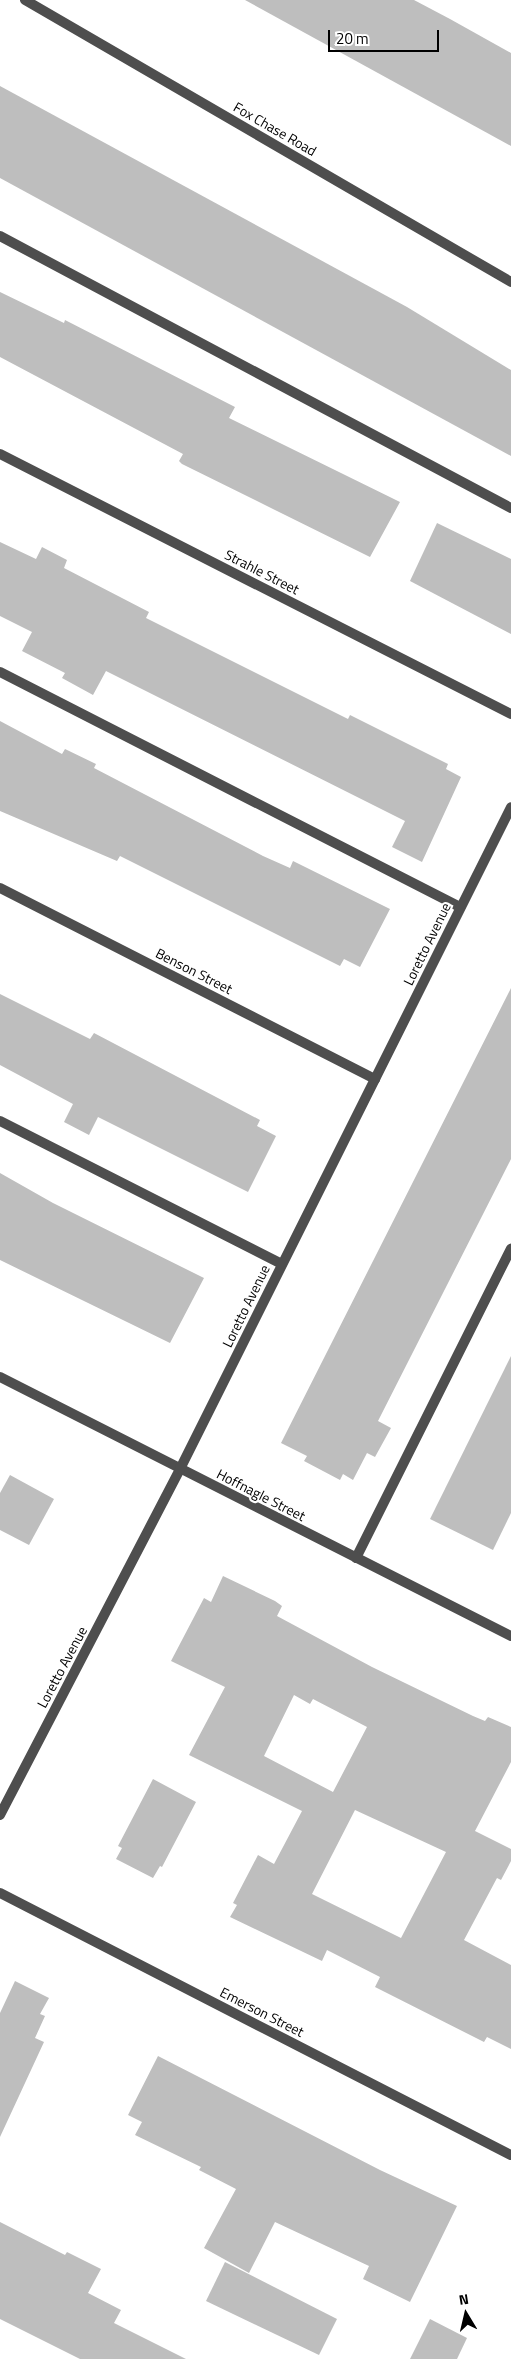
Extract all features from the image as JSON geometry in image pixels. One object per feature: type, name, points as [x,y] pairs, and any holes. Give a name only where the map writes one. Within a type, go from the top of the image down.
[{"type":"street","name":"Fox Chase Road","points":[[25,0],[511,282]]},
{"type":"street","points":[[0,236],[511,508]]},
{"type":"street","name":"Strahle Street","points":[[0,454],[511,714]]},
{"type":"street","points":[[0,672],[460,907]]},
{"type":"street","name":"Loretto Avenue","points":[[0,1815],[180,1469],[511,807]]},
{"type":"street","name":"Benson Street","points":[[0,888],[375,1079]]},
{"type":"street","points":[[0,1121],[282,1264]]},
{"type":"street","points":[[356,1558],[511,1249]]},
{"type":"street","name":"Hoffnagle Street","points":[[0,1377],[511,1636]]},
{"type":"street","name":"Emerson Street","points":[[0,1893],[511,2155]]},
{"type":"building","points":[[245,0],[414,0],[450,19],[511,53],[511,146]]},
{"type":"building","points":[[0,86],[407,307],[511,370],[511,456],[0,178]]},
{"type":"building","points":[[0,292],[64,323],[65,320],[235,407],[229,418],[400,502],[370,557],[182,464],[179,461],[183,454],[0,357]]},
{"type":"building","points":[[437,523],[511,559],[511,634],[410,581]]},
{"type":"building","points":[[0,542],[36,559],[42,547],[67,560],[64,568],[149,612],[146,618],[348,719],[350,715],[448,764],[446,769],[461,777],[422,862],[392,847],[405,821],[106,671],[93,695],[62,678],[65,673],[22,651],[32,632],[0,616]]},
{"type":"building","points":[[0,721],[62,754],[65,749],[96,764],[94,768],[263,856],[290,868],[293,861],[390,909],[360,967],[344,959],[340,966],[120,856],[117,861],[0,811]]},
{"type":"building","points":[[511,988],[511,1159],[378,1421],[391,1428],[375,1457],[367,1453],[353,1480],[343,1474],[340,1480],[304,1461],[307,1456],[281,1443]]},
{"type":"building","points":[[0,994],[90,1039],[94,1033],[260,1120],[257,1126],[276,1136],[248,1192],[98,1117],[89,1135],[64,1122],[73,1104],[0,1065]]},
{"type":"building","points":[[0,1173],[53,1203],[204,1278],[170,1343],[0,1260]]},
{"type":"building","points":[[511,1356],[511,1513],[493,1550],[430,1519]]},
{"type":"building","points":[[10,1475],[54,1499],[29,1545],[0,1530],[0,1493]]},
{"type":"building","points":[[223,1576],[282,1606],[277,1616],[372,1667],[473,1716],[485,1721],[488,1717],[511,1727],[511,1762],[475,1831],[511,1849],[511,1861],[501,1880],[497,1878],[464,1940],[511,1965],[511,2049],[487,2037],[484,2042],[375,1987],[380,1977],[327,1950],[322,1961],[230,1917],[237,1905],[233,1903],[258,1855],[274,1864],[302,1811],[189,1755],[225,1687],[171,1661],[204,1598],[211,1602]],"holes":[[[294,1695],[310,1704],[313,1699],[367,1727],[333,1792],[264,1756]],[[355,1810],[446,1852],[401,1938],[312,1894]]]},
{"type":"building","points":[[153,1779],[196,1802],[162,1867],[160,1866],[153,1878],[116,1859],[122,1848],[118,1846]]},
{"type":"building","points":[[15,1981],[49,1998],[40,2014],[45,2016],[35,2038],[44,2042],[0,2137],[0,2013]]},
{"type":"building","points":[[158,2056],[380,2170],[457,2206],[410,2302],[363,2279],[369,2266],[275,2222],[249,2273],[204,2248],[236,2189],[199,2170],[201,2167],[135,2135],[142,2122],[128,2115]]},
{"type":"building","points":[[0,2222],[65,2255],[67,2252],[101,2269],[88,2293],[121,2310],[114,2323],[186,2359],[80,2359],[0,2319]]},
{"type":"building","points":[[225,2262],[337,2319],[319,2355],[206,2301]]},
{"type":"building","points":[[430,2319],[467,2338],[457,2359],[410,2359]]}]
